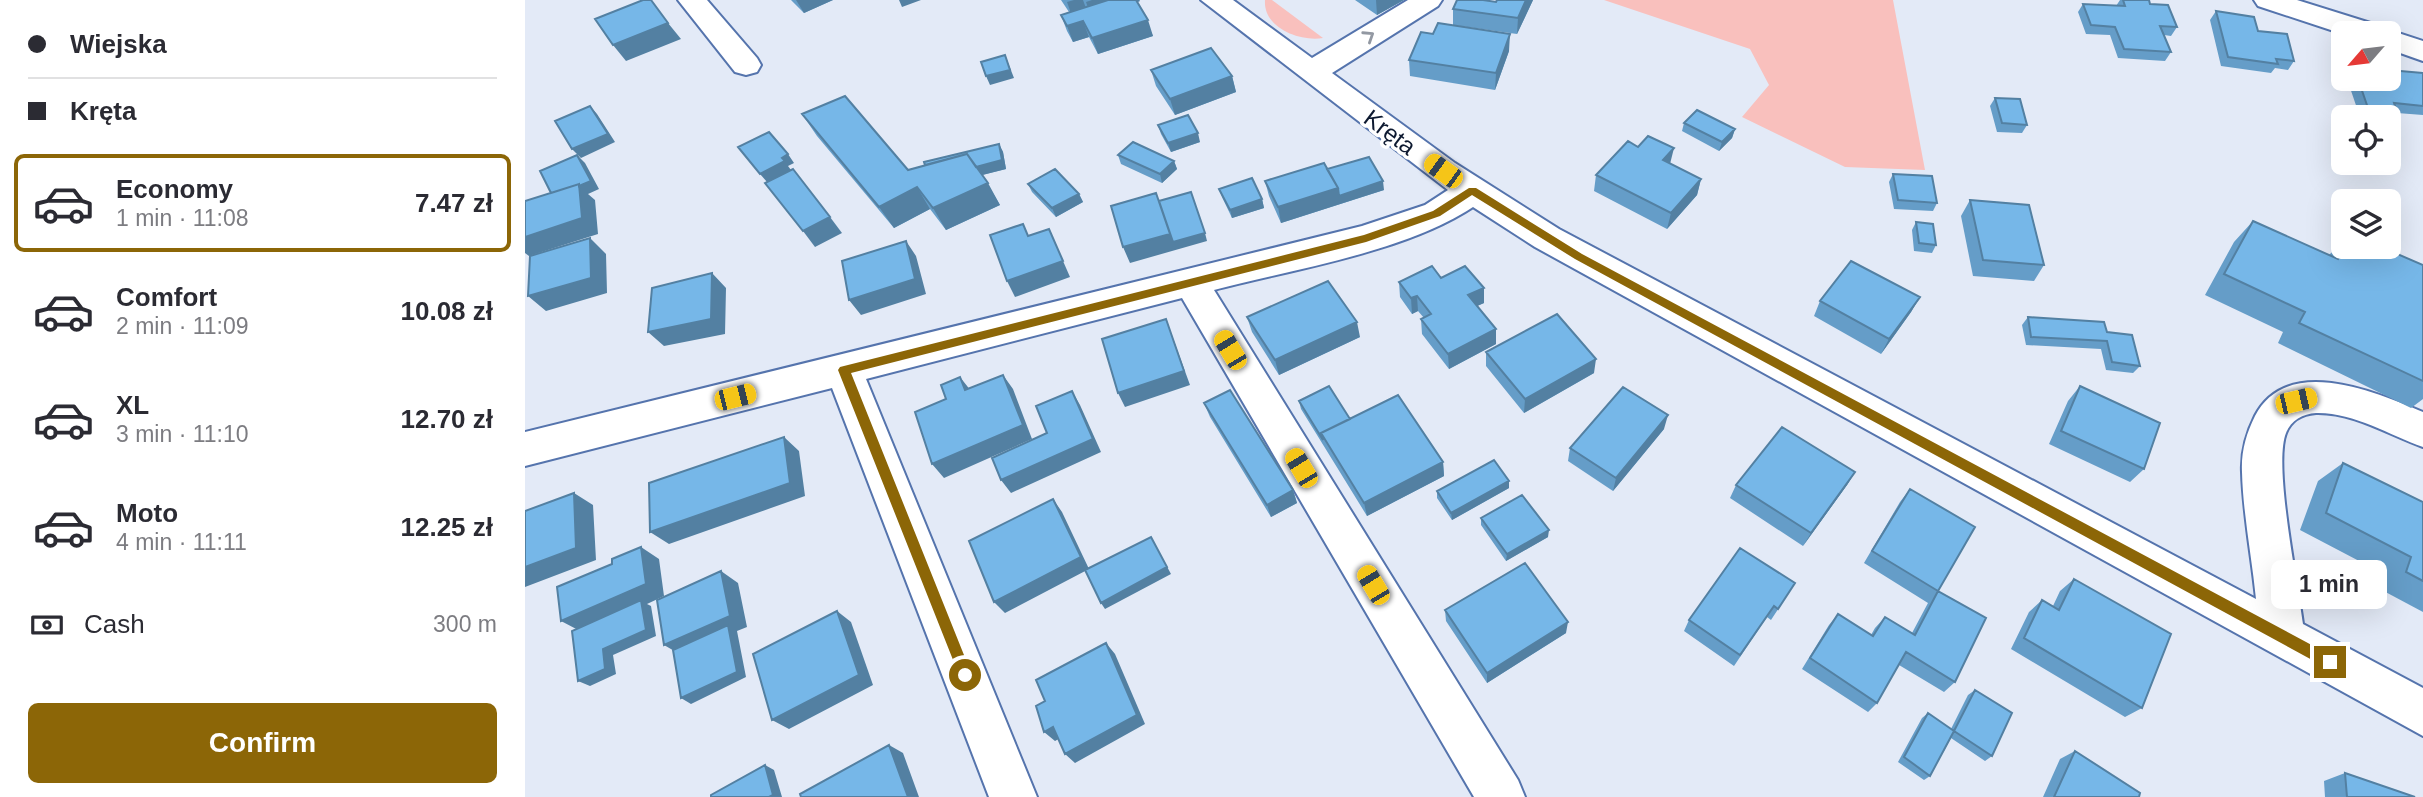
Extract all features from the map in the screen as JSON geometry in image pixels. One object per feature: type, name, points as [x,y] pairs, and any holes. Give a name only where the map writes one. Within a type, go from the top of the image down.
[{"type":"street","points":[[692,0],[746,65]]},
{"type":"street","name":"Kręta","points":[[1215,0],[1472,191],[1578,256],[2423,713]]},
{"type":"street","points":[[1312,72],[1428,0]]},
{"type":"street","points":[[2268,0],[2333,21]]},
{"type":"street","points":[[2401,44],[2423,51]]},
{"type":"street","points":[[525,449],[1394,230],[1444,210],[1472,191]]},
{"type":"street","points":[[1190,281],[1501,797]]},
{"type":"street","points":[[844,370],[1013,797]]},
{"type":"street","points":[[2283,637],[2262,471],[2261,444],[2267,425],[2277,412],[2296,401],[2315,397],[2340,398],[2366,405],[2423,430]]},
{"type":"shaded area","points":[[1265,0],[1272,0],[1323,38],[1304,38],[1285,31],[1270,18]]},
{"type":"shaded area","points":[[1604,0],[1893,0],[1925,170],[1845,167],[1742,117],[1769,85],[1750,49]]},
{"type":"building","points":[[643,0],[651,0],[668,23],[613,45],[595,19]]},
{"type":"building","points":[[1108,0],[1136,0],[1148,20],[1092,38],[1083,21],[1067,26],[1061,15]]},
{"type":"building","points":[[1457,0],[1526,0],[1518,18],[1453,9]]},
{"type":"building","points":[[2123,0],[2149,0],[2150,4],[2168,5],[2177,27],[2160,26],[2171,52],[2124,49],[2115,27],[2091,25],[2083,4],[2125,6]]},
{"type":"building","points":[[2216,11],[2254,17],[2258,31],[2287,34],[2294,61],[2276,59],[2278,64],[2228,57]]},
{"type":"building","points":[[1438,23],[1510,34],[1496,73],[1409,60],[1421,32],[1433,34]]},
{"type":"building","points":[[1211,48],[1232,76],[1170,99],[1151,70]]},
{"type":"building","points":[[1005,55],[1010,70],[986,76],[981,62]]},
{"type":"building","points":[[2401,71],[2423,73],[2423,106],[2394,103],[2395,105],[2367,105],[2362,91],[2401,91]]},
{"type":"building","points":[[845,96],[908,170],[967,154],[988,183],[933,208],[917,187],[879,207],[802,114]]},
{"type":"building","points":[[1995,98],[2020,99],[2027,125],[2002,123]]},
{"type":"building","points":[[590,106],[608,134],[572,149],[555,121]]},
{"type":"building","points":[[1697,110],[1735,129],[1722,142],[1684,123]]},
{"type":"building","points":[[1188,115],[1198,133],[1168,143],[1158,125]]},
{"type":"building","points":[[769,132],[788,154],[782,158],[785,161],[760,174],[738,147]]},
{"type":"building","points":[[1648,136],[1674,148],[1663,160],[1701,179],[1671,213],[1596,175],[1628,141],[1638,147]]},
{"type":"building","points":[[1133,142],[1174,161],[1160,174],[1118,155]]},
{"type":"building","points":[[999,144],[1002,160],[976,167],[967,154],[925,165],[924,162]]},
{"type":"building","points":[[577,155],[591,181],[551,193],[540,171]]},
{"type":"building","points":[[1369,157],[1383,181],[1339,196],[1338,188],[1327,169]]},
{"type":"building","points":[[1324,163],[1338,188],[1278,207],[1265,181]]},
{"type":"building","points":[[793,169],[830,217],[803,231],[765,183]]},
{"type":"building","points":[[1055,169],[1079,194],[1052,208],[1028,184]]},
{"type":"building","points":[[1893,174],[1932,176],[1937,203],[1898,200]]},
{"type":"building","points":[[1252,178],[1262,199],[1230,210],[1219,189]]},
{"type":"building","points":[[579,184],[582,218],[525,237],[525,201]]},
{"type":"building","points":[[1191,192],[1205,233],[1173,242],[1159,201]]},
{"type":"building","points":[[1156,193],[1170,234],[1123,247],[1111,206]]},
{"type":"building","points":[[1970,200],[2029,205],[2044,265],[1983,260]]},
{"type":"building","points":[[2253,221],[2331,256],[2331,259],[2401,259],[2401,256],[2423,265],[2423,381],[2299,323],[2305,312],[2224,274]]},
{"type":"building","points":[[1916,222],[1933,224],[1936,245],[1919,243]]},
{"type":"building","points":[[1023,224],[1028,236],[1049,229],[1063,261],[1007,281],[990,235]]},
{"type":"building","points":[[590,238],[591,278],[528,296],[530,256]]},
{"type":"building","points":[[906,241],[915,279],[849,300],[842,261]]},
{"type":"building","points":[[1851,261],[1920,297],[1889,339],[1820,301]]},
{"type":"building","points":[[1432,266],[1441,278],[1465,266],[1484,288],[1468,295],[1496,329],[1448,354],[1421,319],[1431,314],[1417,296],[1411,298],[1399,282]]},
{"type":"building","points":[[712,273],[711,319],[648,332],[652,288]]},
{"type":"building","points":[[1328,281],[1357,322],[1275,360],[1247,317]]},
{"type":"building","points":[[1557,314],[1596,359],[1525,399],[1486,352]]},
{"type":"building","points":[[2028,317],[2104,322],[2107,332],[2132,335],[2140,366],[2112,362],[2107,341],[2031,337]]},
{"type":"building","points":[[1166,319],[1184,371],[1118,393],[1102,339]]},
{"type":"building","points":[[1003,375],[1023,425],[932,464],[915,412],[946,399],[941,385],[960,377],[965,390]]},
{"type":"building","points":[[1329,386],[1350,419],[1321,433],[1323,440],[1299,401]]},
{"type":"building","points":[[2080,386],[2160,423],[2144,469],[2061,431]]},
{"type":"building","points":[[1623,387],[1668,415],[1616,478],[1570,448]]},
{"type":"building","points":[[1230,390],[1293,490],[1267,505],[1204,403]]},
{"type":"building","points":[[1072,391],[1093,439],[1001,480],[992,458],[1047,433],[1036,406]]},
{"type":"building","points":[[1398,395],[1443,462],[1364,503],[1321,433]]},
{"type":"building","points":[[1782,427],[1855,472],[1811,533],[1736,485]]},
{"type":"building","points":[[784,437],[790,483],[650,532],[649,483]]},
{"type":"building","points":[[1494,460],[1509,481],[1451,513],[1437,491]]},
{"type":"building","points":[[2343,463],[2423,502],[2423,581],[2406,572],[2411,557],[2326,513]]},
{"type":"building","points":[[1910,489],[1975,527],[1938,591],[1872,551]]},
{"type":"building","points":[[574,493],[576,548],[525,567],[525,511]]},
{"type":"building","points":[[1522,495],[1549,530],[1507,554],[1481,518]]},
{"type":"building","points":[[1053,499],[1081,557],[994,602],[969,541]]},
{"type":"building","points":[[1151,537],[1167,567],[1101,603],[1085,570]]},
{"type":"building","points":[[641,547],[646,584],[561,621],[557,587],[612,564],[612,559]]},
{"type":"building","points":[[1740,548],[1795,583],[1778,609],[1774,606],[1740,655],[1689,620]]},
{"type":"building","points":[[1525,563],[1568,622],[1487,673],[1445,610]]},
{"type":"building","points":[[721,571],[730,616],[664,645],[657,600]]},
{"type":"building","points":[[2074,579],[2171,634],[2142,708],[2024,638],[2042,600],[2059,610]]},
{"type":"building","points":[[1938,591],[1986,618],[1955,682],[1906,652],[1877,703],[1810,658],[1838,614],[1873,636],[1885,617],[1915,635]]},
{"type":"building","points":[[641,600],[646,630],[603,649],[605,669],[578,681],[572,631]]},
{"type":"building","points":[[837,611],[859,675],[772,720],[753,654]]},
{"type":"building","points":[[728,625],[737,672],[681,698],[673,650]]},
{"type":"building","points":[[1106,643],[1137,715],[1065,754],[1053,727],[1044,732],[1036,706],[1045,701],[1036,680]]},
{"type":"building","points":[[1975,690],[2012,713],[1992,756],[1954,731]]},
{"type":"building","points":[[1928,713],[1954,731],[1930,776],[1904,757]]},
{"type":"building","points":[[889,745],[908,797],[801,797],[800,794]]},
{"type":"building","points":[[2075,751],[2140,793],[2139,797],[2054,797]]},
{"type":"building","points":[[765,765],[773,795],[711,797],[711,795]]},
{"type":"building","points":[[2345,773],[2415,797],[2347,797]]},
{"type":"route","points":[[965,675],[844,370],[1366,238],[1437,214],[1472,191],[1578,256],[2330,662]]}]
